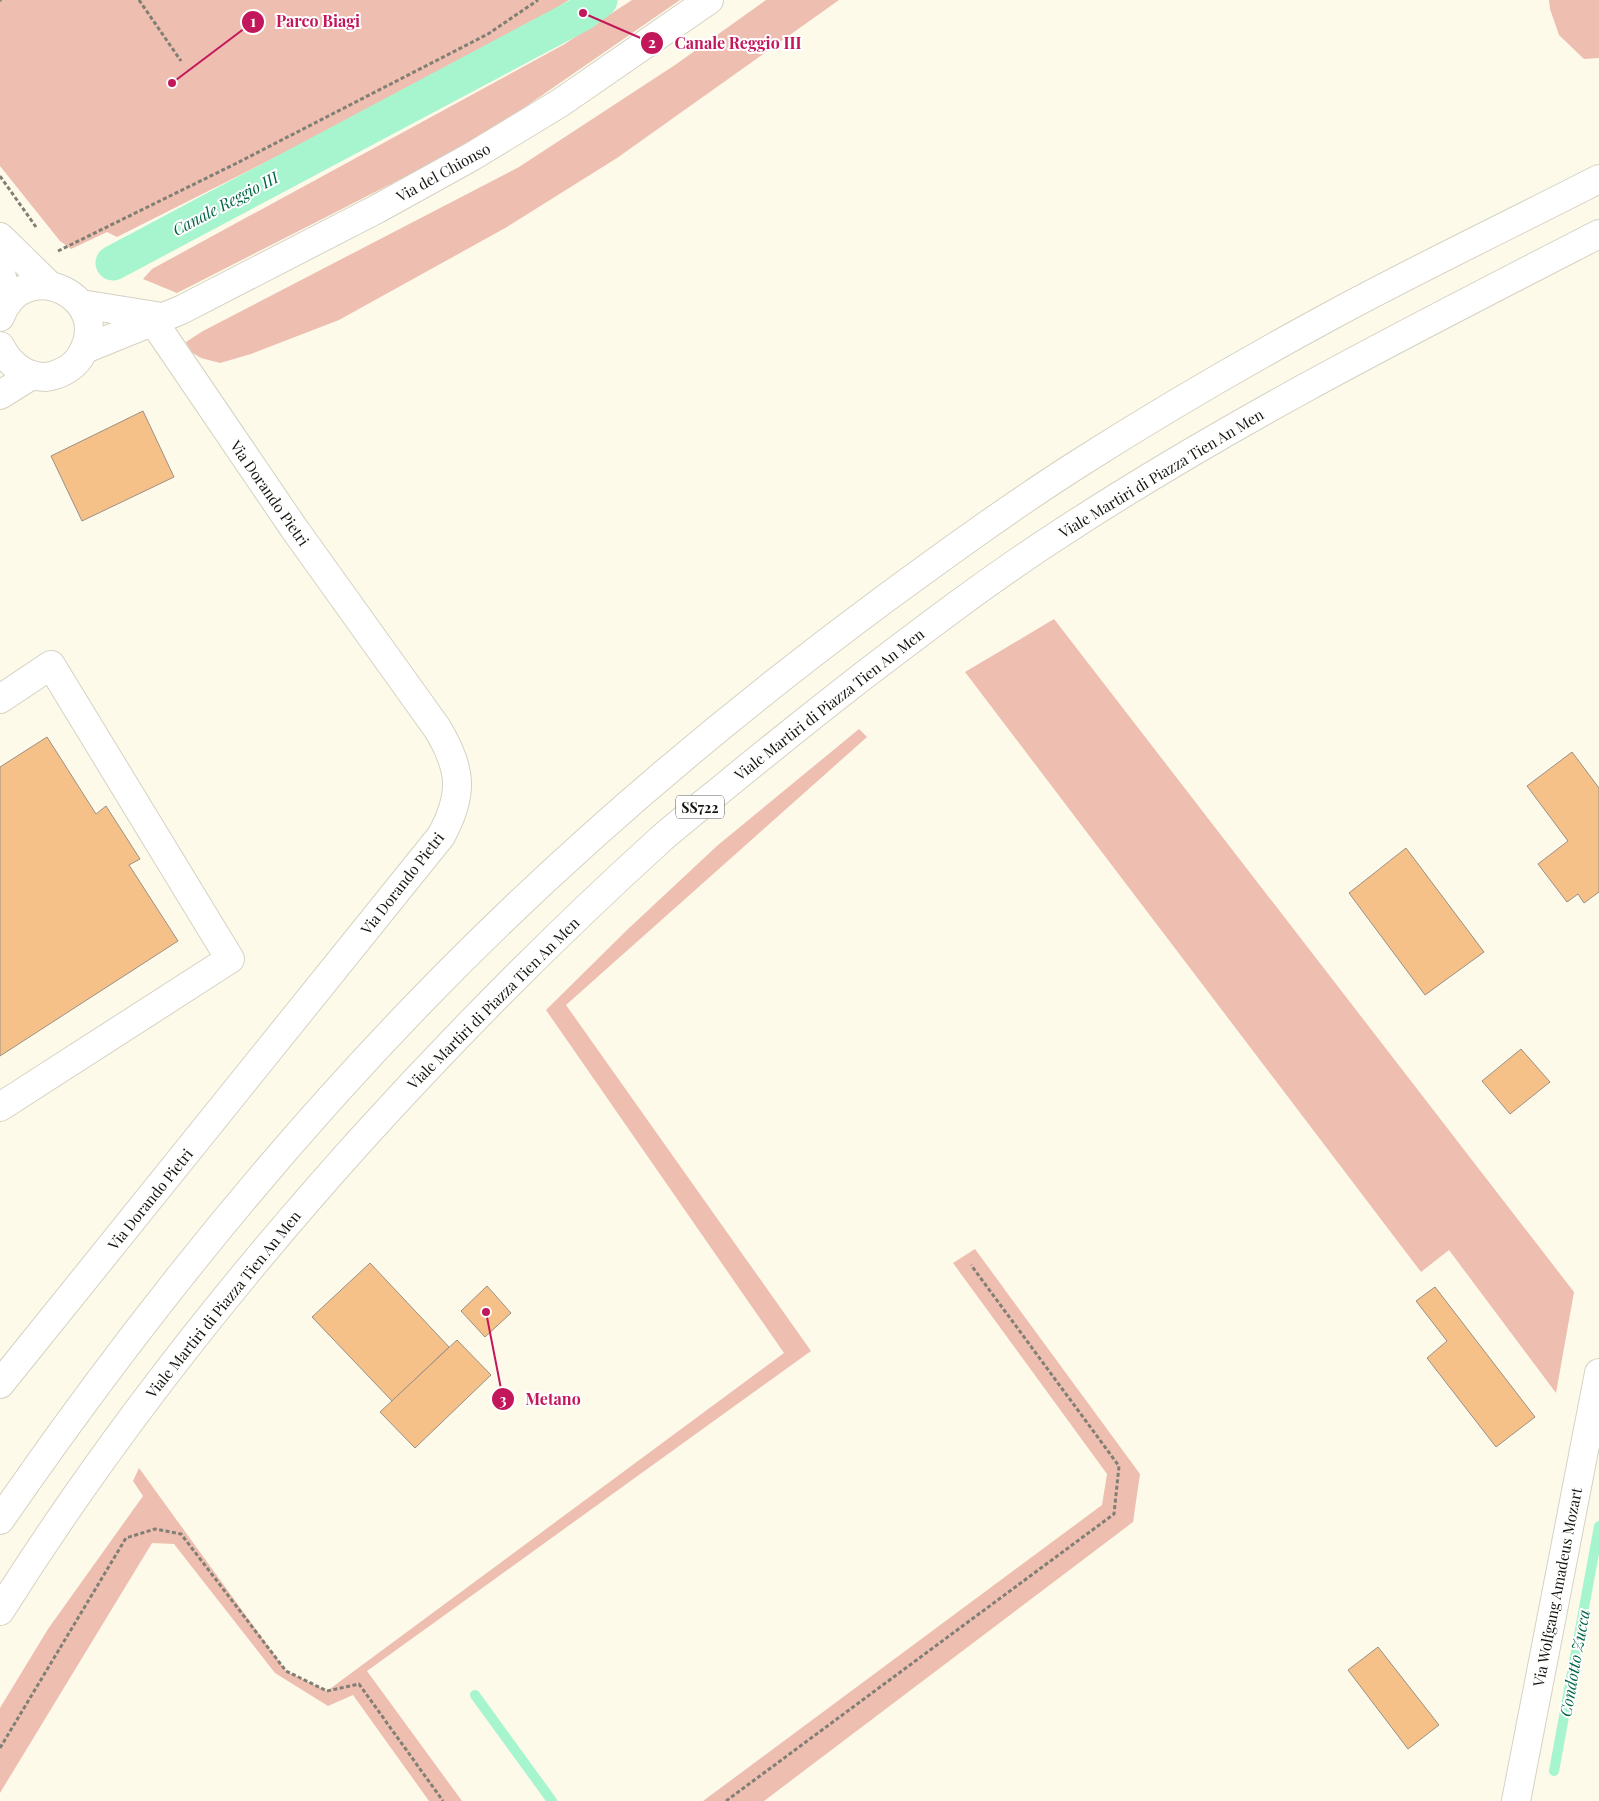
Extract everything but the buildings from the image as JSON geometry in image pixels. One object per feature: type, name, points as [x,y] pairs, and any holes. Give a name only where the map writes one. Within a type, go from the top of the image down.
[{"type":"main road","name":"Via del Chionso","points":[[32,375],[45,377],[69,369],[79,360],[85,349],[181,310],[369,213],[471,157],[560,103],[709,0]]},
{"type":"main road","points":[[0,1520],[68,1423],[168,1290],[321,1108],[422,1000],[533,891],[633,800],[722,724],[826,642],[936,561],[1074,467],[1206,385],[1336,312],[1599,179]]},
{"type":"main road","name":"Viale Martiri di Piazza Tien An Men","points":[[0,1611],[129,1421],[192,1338],[296,1213],[396,1101],[516,975],[665,835],[806,720],[944,614],[1053,538],[1167,467],[1310,384],[1599,234]]},
{"type":"main road","points":[[0,237],[49,285]]},
{"type":"main road","points":[[0,269],[4,309]]},
{"type":"main road","points":[[4,309],[20,291],[34,285],[49,285],[61,288],[81,304],[88,318],[89,334],[85,349]]},
{"type":"main road","points":[[81,304],[157,319]]},
{"type":"main road","name":"Via Dorando Pietri","points":[[0,1384],[441,836],[454,810],[457,783],[452,755],[437,728],[293,527],[157,319]]},
{"type":"main road","points":[[0,346],[7,359],[18,369],[32,375]]},
{"type":"main road","points":[[0,395],[32,375]]},
{"type":"main road","points":[[0,699],[51,665],[230,959],[0,1108]]},
{"type":"main road","name":"Via Wolfgang Amadeus Mozart","points":[[1516,1801],[1599,1373]]},
{"type":"path","points":[[139,0],[181,61]]},
{"type":"path","points":[[55,252],[488,34],[538,0]]},
{"type":"path","points":[[0,176],[38,230]]},
{"type":"path","points":[[726,1801],[1114,1514],[1119,1466],[971,1265]]},
{"type":"path","points":[[0,1748],[126,1538],[155,1529],[181,1534],[286,1671],[327,1691],[359,1684],[443,1801]]},
{"type":"shaded area","points":[[0,0],[569,0],[510,37],[451,69],[117,237],[107,232],[71,249],[60,241],[0,166]]},
{"type":"shaded area","points":[[632,0],[680,0],[493,129],[434,162],[177,293],[143,279],[152,269],[563,45]]},
{"type":"shaded area","points":[[766,0],[839,0],[617,158],[507,227],[339,320],[251,354],[220,363],[201,358],[191,352],[186,342],[203,331],[519,167],[675,65]]},
{"type":"shaded area","points":[[1549,0],[1599,0],[1599,58],[1584,59],[1559,35],[1550,9]]},
{"type":"shaded area","points":[[1054,619],[1574,1292],[1556,1393],[1449,1250],[1421,1272],[965,672]]},
{"type":"shaded area","points":[[859,729],[867,737],[566,1005],[811,1351],[367,1671],[462,1801],[429,1801],[353,1695],[328,1706],[275,1673],[174,1544],[152,1543],[0,1793],[0,1708],[48,1629],[143,1496],[133,1481],[139,1468],[286,1671],[327,1691],[784,1353],[546,1010],[627,930],[718,845]]},
{"type":"shaded area","points":[[975,1249],[1140,1474],[1133,1522],[764,1801],[703,1801],[1102,1505],[1107,1474],[953,1263]]},
{"type":"waterway","name":"Canale Reggio III","points":[[113,263],[583,13],[600,0]]},
{"type":"waterway","name":"Condotto Zucca","points":[[1554,1771],[1599,1526]]},
{"type":"waterway","points":[[475,1695],[552,1801]]},
{"type":"place","name":"Canale Reggio III","points":[[583,13]]},
{"type":"place","name":"Parco Biagi","points":[[172,83]]},
{"type":"place","name":"Metano","points":[[486,1312]]}]
